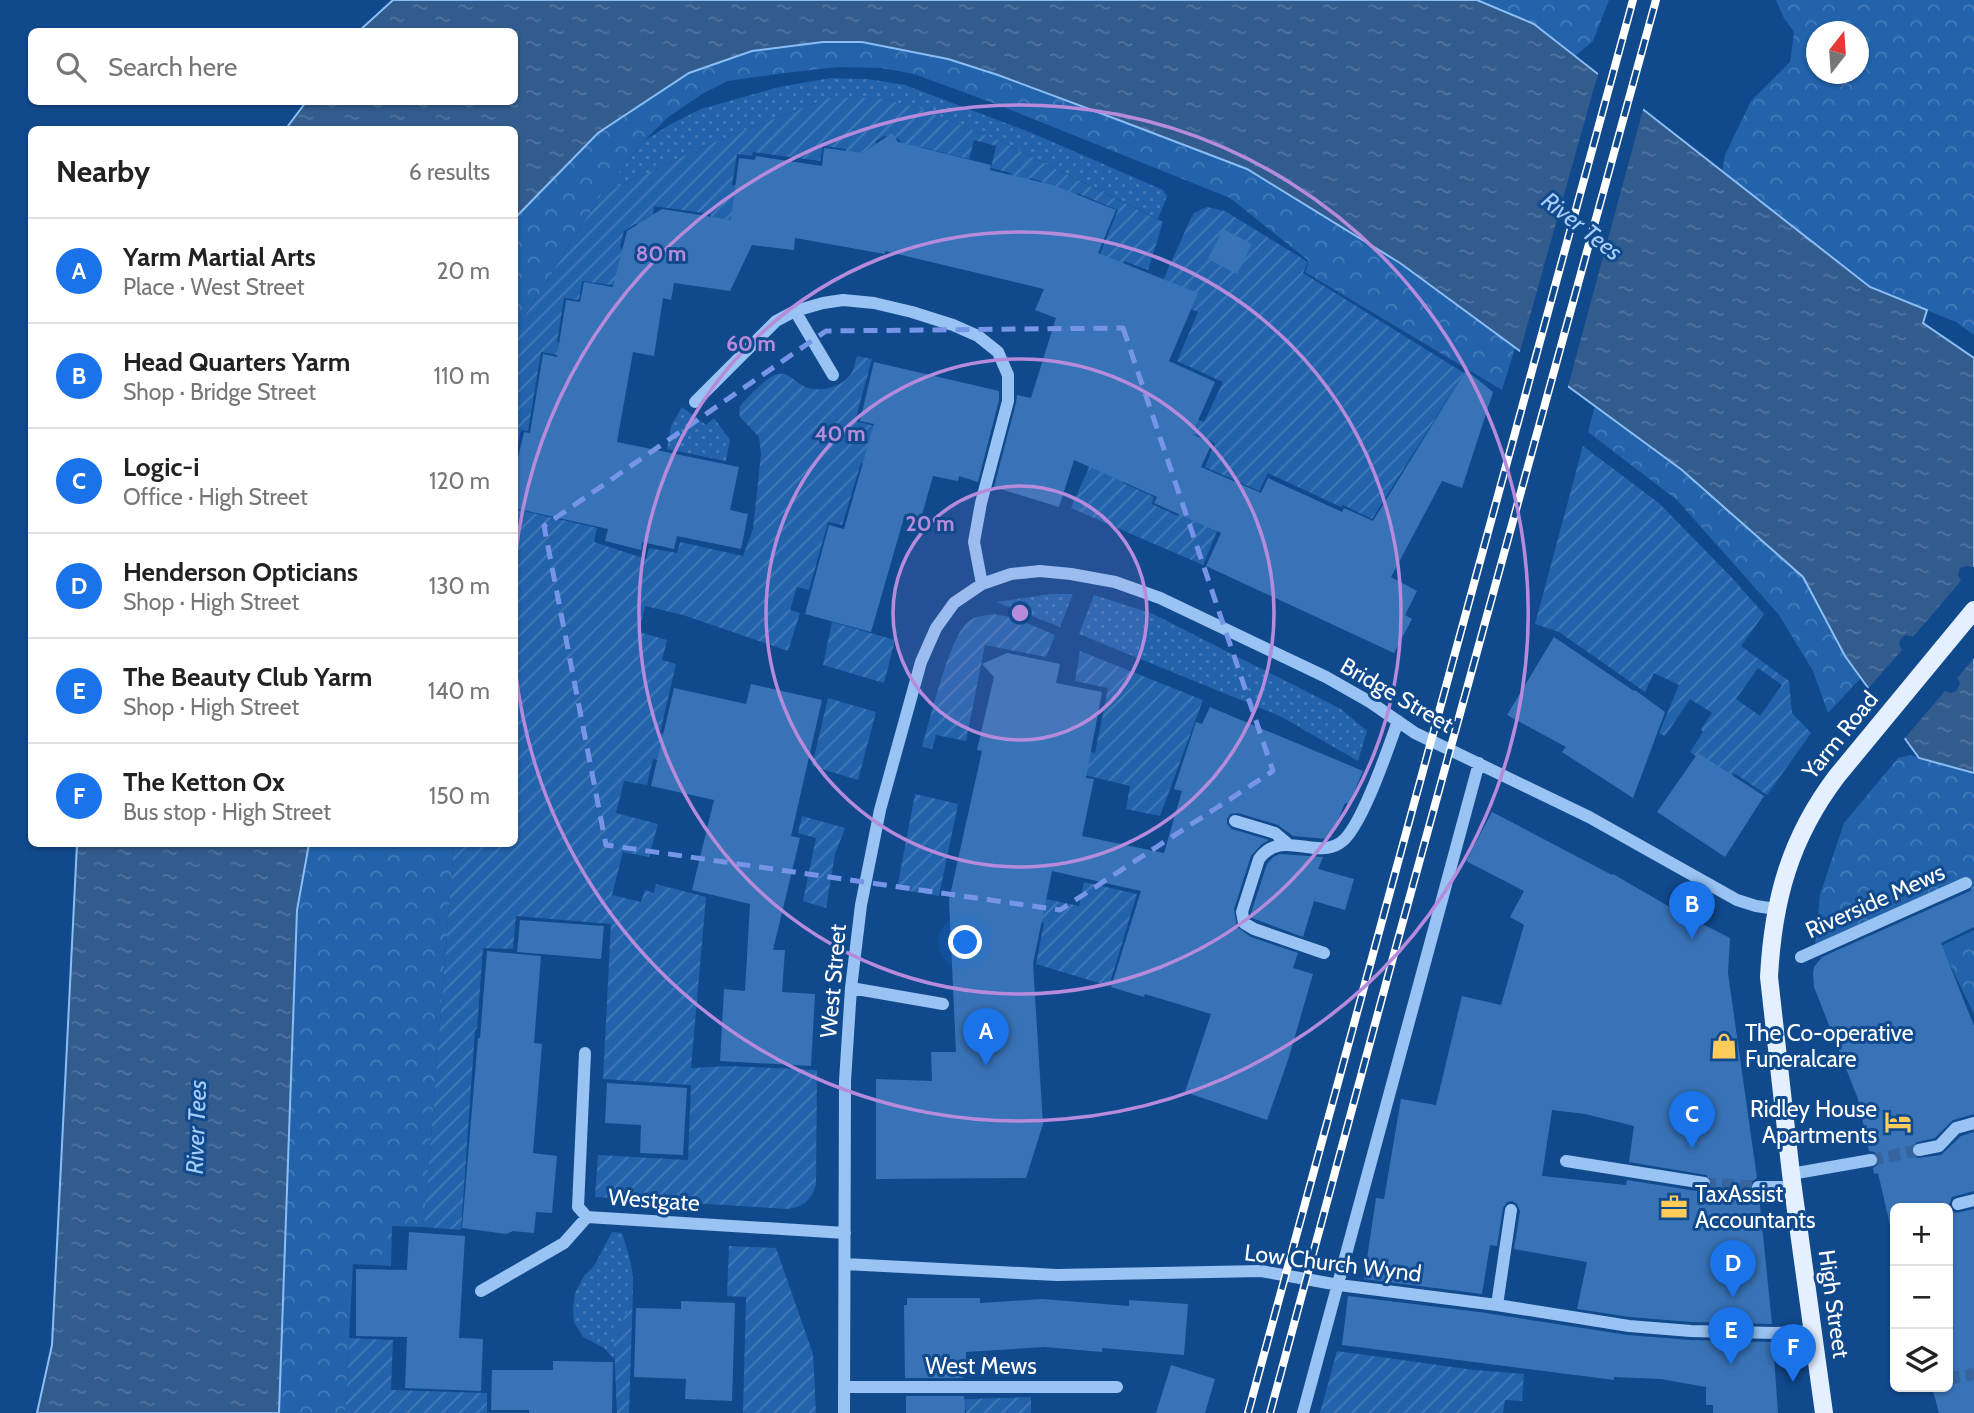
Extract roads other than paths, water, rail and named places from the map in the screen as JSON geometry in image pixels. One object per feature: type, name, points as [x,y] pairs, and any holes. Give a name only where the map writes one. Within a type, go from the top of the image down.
[{"type":"main road","name":"Yarm Road","points":[[1776,909],[1787,867],[1819,800],[1974,610]]},
{"type":"main road","name":"High Street","points":[[1776,909],[1769,977],[1792,1180],[1824,1413]]},
{"type":"street","points":[[695,402],[776,321],[795,311],[823,303],[843,300],[874,303],[953,325],[978,336],[998,352],[1008,375],[1008,401],[981,503],[974,542],[982,584]]},
{"type":"street","points":[[795,311],[832,375]]},
{"type":"street","name":"Bridge Street","points":[[982,584],[1011,574],[1040,571],[1088,577],[1139,590],[1326,677],[1423,737],[1589,817],[1737,900],[1776,909]]},
{"type":"street","name":"West Street","points":[[844,1413],[845,1081],[851,989],[871,847],[920,662],[936,628],[954,603],[982,584]]},
{"type":"street","points":[[1324,953],[1248,927],[1242,912],[1259,859],[1264,852],[1288,844],[1327,848],[1344,841],[1379,775],[1398,720]]},
{"type":"street","points":[[1303,1413],[1479,763]]},
{"type":"street","points":[[1235,821],[1275,833],[1288,844]]},
{"type":"street","name":"Riverside Mews","points":[[1801,957],[1966,883]]},
{"type":"street","points":[[851,989],[943,1004]]},
{"type":"street","name":"Westgate","points":[[585,1053],[578,1207],[587,1217],[845,1233]]},
{"type":"street","points":[[1919,1150],[1939,1146],[1956,1128],[1974,1123]]},
{"type":"street","points":[[1758,1187],[1871,1160]]},
{"type":"street","points":[[1566,1161],[1704,1183]]},
{"type":"street","points":[[1958,1204],[1974,1200]]},
{"type":"street","points":[[1497,1306],[1511,1210]]},
{"type":"street","points":[[481,1291],[564,1243],[587,1217]]},
{"type":"street","name":"Low Church Wynd","points":[[845,1264],[1058,1275],[1261,1271],[1642,1327],[1776,1333],[1814,1331]]},
{"type":"street","name":"West Mews","points":[[844,1387],[1117,1387]]},
{"type":"water","name":"River Tees","points":[[393,0],[1477,0],[1534,24],[1870,287],[1927,310],[1923,323],[1974,358],[1974,773],[1919,758],[1845,656],[1803,577],[1682,470],[1400,263],[1247,169],[998,75],[948,59],[862,42],[823,42],[752,51],[689,73],[598,133],[518,215],[518,126],[288,126],[304,105],[518,105],[518,28],[362,28]]},
{"type":"water","name":"River Tees","points":[[77,847],[308,847],[297,910],[279,1413],[37,1413],[52,1345]]},
{"type":"tunnel","points":[[1871,1160],[1919,1150]]},
{"type":"tunnel","points":[[1704,1183],[1758,1187]]},
{"type":"tunnel","points":[[1953,1378],[1974,1374]]},
{"type":"railway","points":[[1248,1413],[1633,0]]},
{"type":"railway","points":[[1270,1413],[1656,0]]},
{"type":"place","name":"Head Quarters Yarm","points":[[1692,939]]},
{"type":"place","name":"The Co-operative Funeralcare","points":[[1724,1046]]},
{"type":"place","name":"Yarm Martial Arts","points":[[986,1066]]},
{"type":"place","name":"Ridley House Apartments","points":[[1898,1122]]},
{"type":"place","name":"Logic-i","points":[[1692,1149]]},
{"type":"place","name":"TaxAssist Accountants","points":[[1674,1207]]},
{"type":"place","name":"Henderson Opticians","points":[[1733,1298]]},
{"type":"place","name":"The Beauty Club Yarm","points":[[1731,1365]]},
{"type":"place","name":"The Ketton Ox","points":[[1793,1382]]}]
